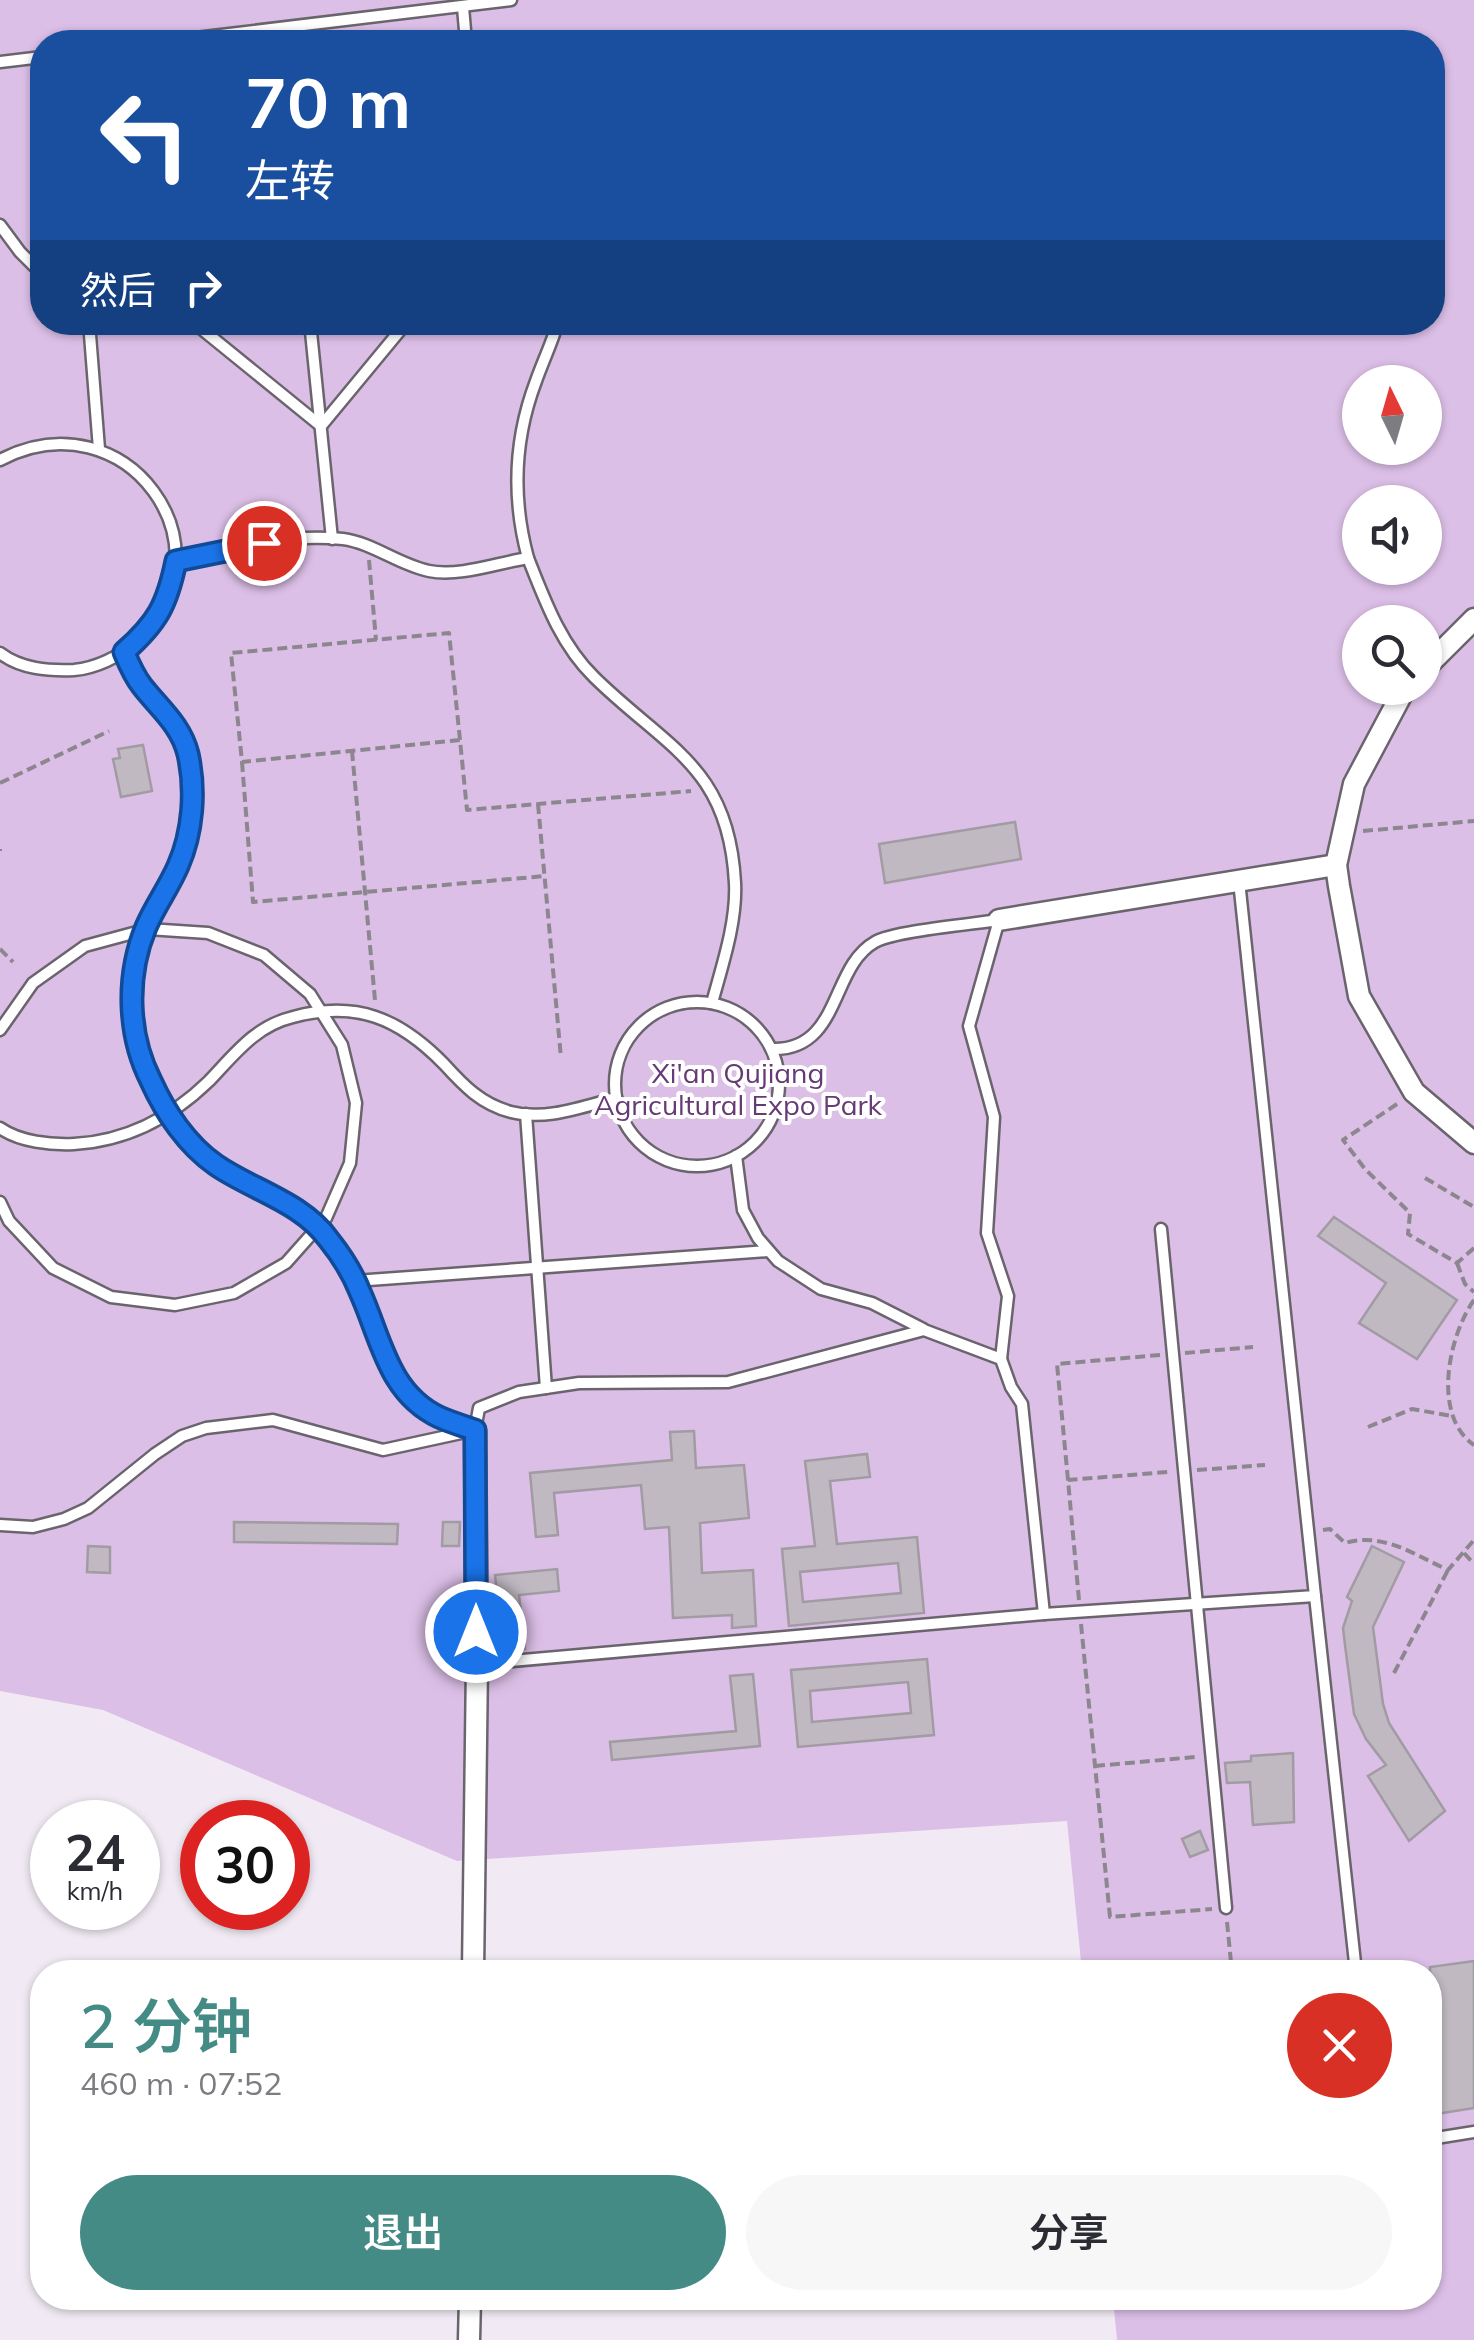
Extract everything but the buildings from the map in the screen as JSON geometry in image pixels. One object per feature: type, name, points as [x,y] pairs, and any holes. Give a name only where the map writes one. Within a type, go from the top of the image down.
[{"type":"street","points":[[1442,651],[1474,619]]},
{"type":"street","points":[[1396,705],[1354,784],[1336,865],[1359,996],[1414,1092],[1474,1143]]},
{"type":"street","points":[[999,920],[1336,865]]},
{"type":"street","points":[[473,1960],[475,1430]]},
{"type":"street","points":[[469,2340],[470,2310]]},
{"type":"lane","points":[[263,30],[511,0]]},
{"type":"lane","points":[[463,7],[465,30]]},
{"type":"lane","points":[[0,62],[30,58]]},
{"type":"lane","points":[[0,225],[30,262]]},
{"type":"lane","points":[[90,335],[99,449]]},
{"type":"lane","points":[[210,335],[321,426]]},
{"type":"lane","points":[[311,335],[332,539]]},
{"type":"lane","points":[[321,426],[397,335]]},
{"type":"lane","points":[[555,335],[535,382],[516,475],[520,528],[528,558],[564,639],[592,676],[690,760],[710,789],[730,841],[735,886],[712,1003]]},
{"type":"lane","points":[[0,460],[24,448],[62,442],[99,449],[131,466],[156,492],[171,526],[176,561],[168,597],[160,612],[150,628],[124,652],[87,669],[47,671],[0,654]]},
{"type":"lane","points":[[176,561],[242,545],[332,539],[368,547],[432,572],[460,571],[528,558]]},
{"type":"lane","points":[[124,652],[139,683],[178,729],[188,751],[194,786],[190,825],[179,864],[145,930],[135,962],[134,1040],[150,1080],[169,1114],[214,1164],[278,1198],[318,1227],[355,1282],[385,1360],[398,1382],[436,1416],[475,1430]]},
{"type":"lane","points":[[1238,881],[1355,1960]]},
{"type":"lane","points":[[773,1049],[786,1050],[822,1025],[862,952],[878,940],[999,920],[969,1026],[994,1117],[987,1233],[1008,1296],[1000,1358],[1022,1404],[1044,1614]]},
{"type":"lane","points":[[0,1030],[33,984],[86,946],[145,930],[208,933],[264,955],[310,994],[342,1045],[356,1103],[350,1163],[326,1218],[286,1263],[234,1293],[174,1306],[110,1297],[53,1268],[8,1221],[0,1202]]},
{"type":"lane","points":[[686,1002],[712,1003],[737,1012],[758,1028],[773,1049],[780,1074],[778,1103],[767,1129],[748,1149],[723,1162],[695,1167],[667,1161],[643,1146],[625,1124],[616,1098],[616,1071],[624,1046],[639,1025],[661,1010],[686,1002]]},
{"type":"lane","points":[[0,1128],[56,1145],[126,1136],[191,1098],[258,1032],[288,1018],[321,1011],[344,1010],[377,1016],[398,1026],[487,1104],[526,1114],[568,1111],[616,1098]]},
{"type":"lane","points":[[526,1114],[546,1388]]},
{"type":"lane","points":[[736,1156],[743,1210],[758,1238],[788,1269],[821,1289],[872,1303],[924,1330],[1000,1358]]},
{"type":"lane","points":[[1161,1229],[1226,1908]]},
{"type":"lane","points":[[355,1282],[768,1251]]},
{"type":"lane","points":[[475,1430],[479,1408],[519,1392],[579,1384],[728,1382],[924,1330]]},
{"type":"lane","points":[[0,1525],[32,1526],[76,1514],[182,1436],[206,1428],[273,1420],[383,1450],[475,1430]]},
{"type":"lane","points":[[476,1664],[1044,1614],[1315,1596]]},
{"type":"lane","points":[[1442,2137],[1474,2132]]},
{"type":"path","points":[[368,547],[376,640]]},
{"type":"path","points":[[546,876],[253,902],[231,654],[449,633],[467,810],[710,789]]},
{"type":"path","points":[[0,783],[109,731]]},
{"type":"path","points":[[242,762],[460,740]]},
{"type":"path","points":[[352,751],[377,1016]]},
{"type":"path","points":[[538,804],[561,1058]]},
{"type":"path","points":[[1343,832],[1474,821]]},
{"type":"path","points":[[0,949],[12,962]]},
{"type":"path","points":[[1414,1092],[1343,1140],[1365,1169],[1410,1213],[1408,1234],[1456,1263],[1465,1284],[1474,1292]]},
{"type":"path","points":[[1425,1178],[1474,1207]]},
{"type":"path","points":[[1456,1263],[1474,1248]]},
{"type":"path","points":[[1474,1300],[1466,1312],[1449,1366],[1452,1416],[1461,1436],[1474,1445]]},
{"type":"path","points":[[1231,1960],[1226,1908],[1110,1917],[1057,1364],[1253,1348]]},
{"type":"path","points":[[1368,1427],[1412,1409],[1452,1416]]},
{"type":"path","points":[[1068,1480],[1265,1465]]},
{"type":"path","points":[[1308,1531],[1330,1529],[1345,1543],[1366,1537],[1389,1543],[1448,1570]]},
{"type":"path","points":[[1394,1673],[1448,1570],[1474,1540]]},
{"type":"path","points":[[1463,1552],[1474,1564]]},
{"type":"path","points":[[1095,1766],[1211,1756]]},
{"type":"green space","name":"Xi'an Qujiang Agricultural Expo Park","points":[[0,0],[1474,0],[1474,2340],[1117,2340],[1114,2310],[1442,2310],[1442,1960],[1081,1960],[1067,1821],[457,1861],[103,1710],[0,1691]]},
{"type":"route","points":[[264,543],[176,561],[168,597],[150,628],[124,652],[139,683],[178,729],[188,751],[194,786],[190,825],[179,864],[146,928],[135,962],[134,1040],[150,1080],[186,1136],[214,1164],[278,1198],[328,1238],[362,1295],[385,1360],[398,1382],[436,1416],[475,1430],[476,1632]]}]
